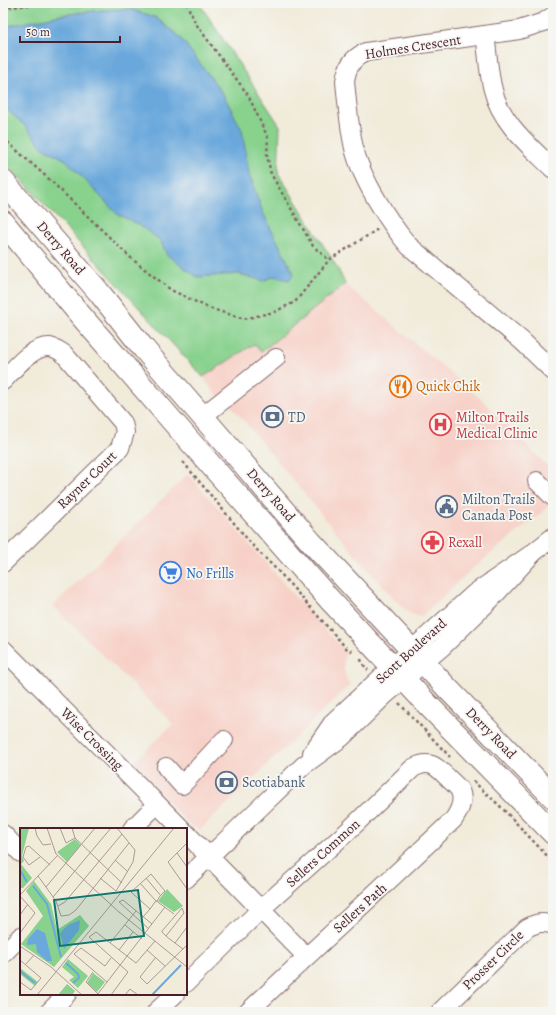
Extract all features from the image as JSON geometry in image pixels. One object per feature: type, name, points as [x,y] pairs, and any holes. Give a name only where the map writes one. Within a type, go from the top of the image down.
[{"type":"main road","name":"Derry Road","points":[[3,181],[98,291],[144,349],[311,542],[417,657],[553,797]]},
{"type":"main road","name":"Derry Road","points":[[3,222],[186,438],[325,594],[398,673],[553,833]]},
{"type":"street","name":"Holmes Crescent","points":[[553,16],[544,22],[519,30],[366,52],[350,64],[346,72],[345,81],[354,148],[361,168],[378,201],[397,232],[409,246],[522,341],[553,371]]},
{"type":"street","points":[[485,35],[493,90],[504,115],[515,130],[553,169]]},
{"type":"street","name":"Rayner Court","points":[[3,380],[31,353],[40,348],[50,347],[57,349],[64,354],[122,423],[125,432],[120,448],[3,563]]},
{"type":"street","points":[[203,416],[276,358]]},
{"type":"street","points":[[537,481],[553,497]]},
{"type":"street","name":"Scott Boulevard","points":[[187,878],[304,765],[334,721],[417,657],[442,647],[492,598],[534,553],[553,537]]},
{"type":"street","name":"Wise Crossing","points":[[3,649],[181,828]]},
{"type":"street","points":[[166,767],[182,785],[224,740]]},
{"type":"street","name":"Sellers Common","points":[[187,983],[261,909],[347,832],[413,768],[423,764],[432,764],[459,790],[461,798]]},
{"type":"street","name":"Sellers Path","points":[[248,1012],[306,956],[387,883],[454,818],[461,806],[461,798]]},
{"type":"street","points":[[133,828],[157,804]]},
{"type":"street","points":[[3,834],[20,852]]},
{"type":"street","points":[[187,835],[306,956]]},
{"type":"street","name":"Prosser Circle","points":[[440,1012],[527,928],[542,922],[553,925]]},
{"type":"street","points":[[3,954],[20,937]]},
{"type":"street","points":[[49,1012],[66,995]]},
{"type":"street","points":[[156,1012],[174,995]]},
{"type":"path","points":[[3,8],[46,3]]},
{"type":"path","points":[[186,3],[196,24],[248,95],[268,138],[267,155],[271,174],[313,246],[329,260]]},
{"type":"path","points":[[3,138],[51,181],[132,259],[170,290],[209,308],[244,318],[274,312],[295,302],[313,282],[329,260],[378,229]]},
{"type":"path","points":[[405,710],[455,762]]},
{"type":"path","points":[[471,779],[502,808],[553,862]]},
{"type":"shaded area","points":[[345,284],[481,399],[553,472],[553,503],[472,569],[421,617],[409,613],[398,603],[356,556],[234,409],[214,392],[203,377],[254,344],[261,352]]},
{"type":"shaded area","points":[[188,474],[306,609],[346,652],[344,670],[350,685],[200,830],[191,826],[131,765],[173,724],[53,606]]},
{"type":"green space","points":[[3,3],[199,3],[280,126],[278,173],[338,269],[345,284],[261,352],[254,344],[203,377],[3,160]]},
{"type":"water","points":[[130,9],[155,17],[180,37],[223,94],[242,130],[249,174],[263,213],[294,274],[289,280],[274,276],[263,281],[239,274],[197,277],[167,255],[160,240],[136,223],[117,214],[66,160],[42,147],[26,127],[3,106],[3,27],[61,15],[101,10]]},
{"type":"place","name":"Quick Chik","points":[[400,386]]},
{"type":"place","name":"TD","points":[[272,417]]},
{"type":"place","name":"Milton Trails Medical Clinic","points":[[441,425]]},
{"type":"place","name":"Milton Trails Canada Post","points":[[446,507]]},
{"type":"place","name":"Rexall","points":[[433,542]]},
{"type":"place","name":"No Frills","points":[[171,573]]},
{"type":"place","name":"Scotiabank","points":[[226,782]]}]
